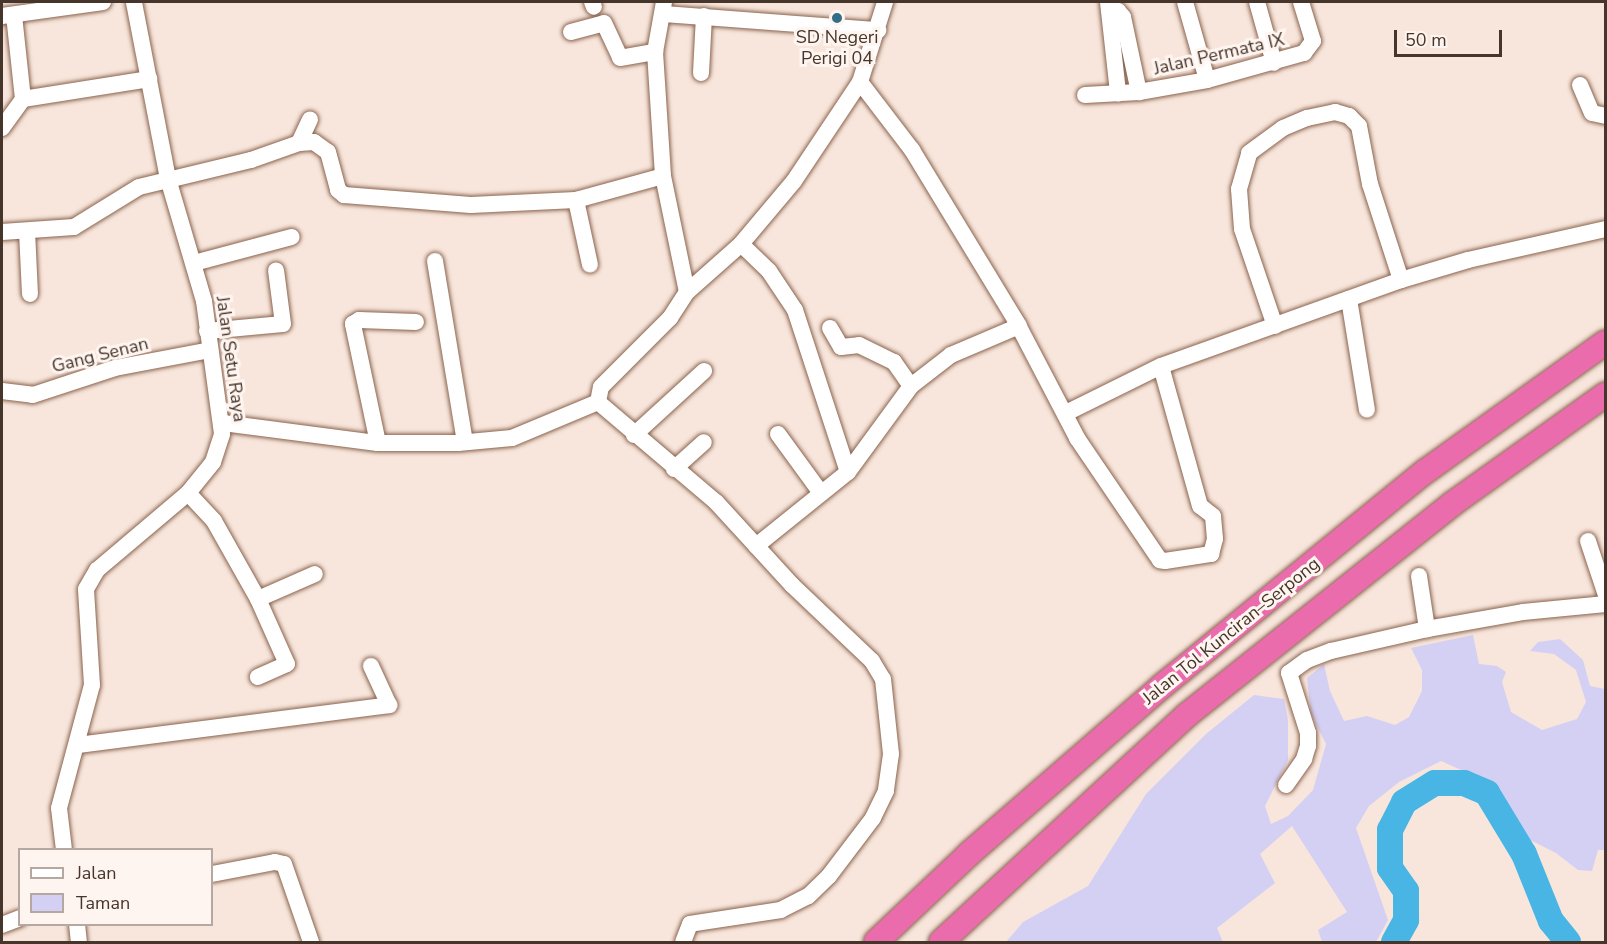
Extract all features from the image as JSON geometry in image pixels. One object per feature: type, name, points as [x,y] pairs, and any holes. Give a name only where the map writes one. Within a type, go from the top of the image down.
[{"type":"highway","name":"Jalan Tol Kunciran–Serpong","points":[[876,942],[970,852],[1171,679],[1426,471],[1605,342]]},
{"type":"highway","points":[[941,942],[1187,715],[1452,504],[1605,394]]},
{"type":"street","points":[[23,99],[8,15],[103,2]]},
{"type":"street","name":"Jalan Setu Raya","points":[[64,848],[59,808],[78,746],[92,685],[85,597],[97,570],[188,493],[213,462],[223,423],[194,263],[168,179],[134,2]]},
{"type":"street","points":[[598,402],[601,387],[670,318],[687,292],[741,244],[794,181],[860,82],[885,2]]},
{"type":"street","points":[[1185,2],[1207,80]]},
{"type":"street","points":[[1257,2],[1274,63]]},
{"type":"street","name":"Jalan Permata IX","points":[[1084,95],[1139,92],[1207,80],[1305,53],[1312,46],[1301,2]]},
{"type":"street","points":[[1108,6],[1123,17],[1139,92]]},
{"type":"street","points":[[1108,6],[1118,93]]},
{"type":"street","points":[[687,292],[663,176],[655,52],[664,8],[704,16],[878,30]]},
{"type":"street","points":[[701,73],[704,16]]},
{"type":"street","points":[[572,32],[604,23],[620,58],[655,52]]},
{"type":"street","points":[[2,128],[23,99],[149,79]]},
{"type":"street","points":[[860,82],[912,150],[1019,326],[1077,438],[1160,560],[1211,554],[1215,539],[1212,516],[1200,506],[1161,366]]},
{"type":"street","points":[[1580,86],[1592,113],[1605,116]]},
{"type":"street","points":[[1275,326],[1242,229],[1239,189],[1249,153],[1283,128],[1307,118],[1335,112],[1349,116],[1359,126],[1370,184],[1401,280]]},
{"type":"street","points":[[299,143],[310,119]]},
{"type":"street","points":[[2,232],[74,227],[87,222],[123,194],[168,179],[251,160],[299,143],[314,142],[328,152],[338,190],[344,195],[471,205],[576,200],[663,176]]},
{"type":"street","points":[[576,200],[590,265]]},
{"type":"street","points":[[1066,413],[1161,366],[1401,280],[1468,260],[1605,229]]},
{"type":"street","points":[[27,231],[30,294]]},
{"type":"street","points":[[194,263],[292,237]]},
{"type":"street","points":[[741,244],[769,271],[795,310],[848,472]]},
{"type":"street","points":[[435,261],[465,442]]},
{"type":"street","points":[[207,332],[284,324],[276,270]]},
{"type":"street","points":[[1349,299],[1367,410]]},
{"type":"street","points":[[378,443],[354,324],[359,320],[416,322]]},
{"type":"street","points":[[756,546],[848,472],[911,386],[951,355],[1019,326]]},
{"type":"street","points":[[830,328],[842,347],[859,345],[894,362],[911,386]]},
{"type":"street","name":"Gang Senan","points":[[2,391],[33,395],[115,368],[210,350]]},
{"type":"street","points":[[634,435],[704,371]]},
{"type":"street","points":[[223,423],[378,443],[465,442],[512,438],[598,402]]},
{"type":"street","points":[[598,402],[674,469],[716,502],[756,546],[872,661],[883,680],[891,754],[886,791],[873,818],[829,876],[808,896],[781,909],[690,924],[683,942]]},
{"type":"street","points":[[778,434],[821,493]]},
{"type":"street","points":[[674,469],[704,442]]},
{"type":"street","points":[[188,493],[214,521],[258,599],[287,664],[258,677]]},
{"type":"street","points":[[1588,541],[1605,595]]},
{"type":"street","points":[[258,599],[315,574]]},
{"type":"street","points":[[1419,576],[1427,629]]},
{"type":"street","points":[[1286,785],[1304,759],[1308,746],[1308,733],[1289,673],[1331,651],[1427,629],[1523,612],[1605,604]]},
{"type":"street","points":[[78,746],[389,705],[371,666]]},
{"type":"street","points":[[213,874],[275,862],[284,864],[311,942]]},
{"type":"street","points":[[2,925],[18,919]]},
{"type":"street","points":[[76,926],[79,942]]},
{"type":"green space","points":[[1473,635],[1479,664],[1497,666],[1506,672],[1502,682],[1511,712],[1542,730],[1577,719],[1586,702],[1576,670],[1554,654],[1530,651],[1538,642],[1560,639],[1583,660],[1590,686],[1605,689],[1605,850],[1598,850],[1592,871],[1578,870],[1556,853],[1528,839],[1504,797],[1488,782],[1441,761],[1399,782],[1369,806],[1356,828],[1388,920],[1376,942],[1322,942],[1318,930],[1347,912],[1292,826],[1260,854],[1275,883],[1217,928],[1223,942],[1006,942],[1023,922],[1088,886],[1146,794],[1206,734],[1254,695],[1284,699],[1288,720],[1288,760],[1265,806],[1271,824],[1288,816],[1313,790],[1326,744],[1311,714],[1307,678],[1324,664],[1330,691],[1344,721],[1367,716],[1395,725],[1409,717],[1422,691],[1422,670],[1411,648]]},
{"type":"waterway","points":[[1394,942],[1406,920],[1406,891],[1390,868],[1390,830],[1404,802],[1435,783],[1464,783],[1487,793],[1524,854],[1551,921],[1568,942]]},
{"type":"place","name":"SD Negeri Perigi 04","points":[[837,18]]}]
